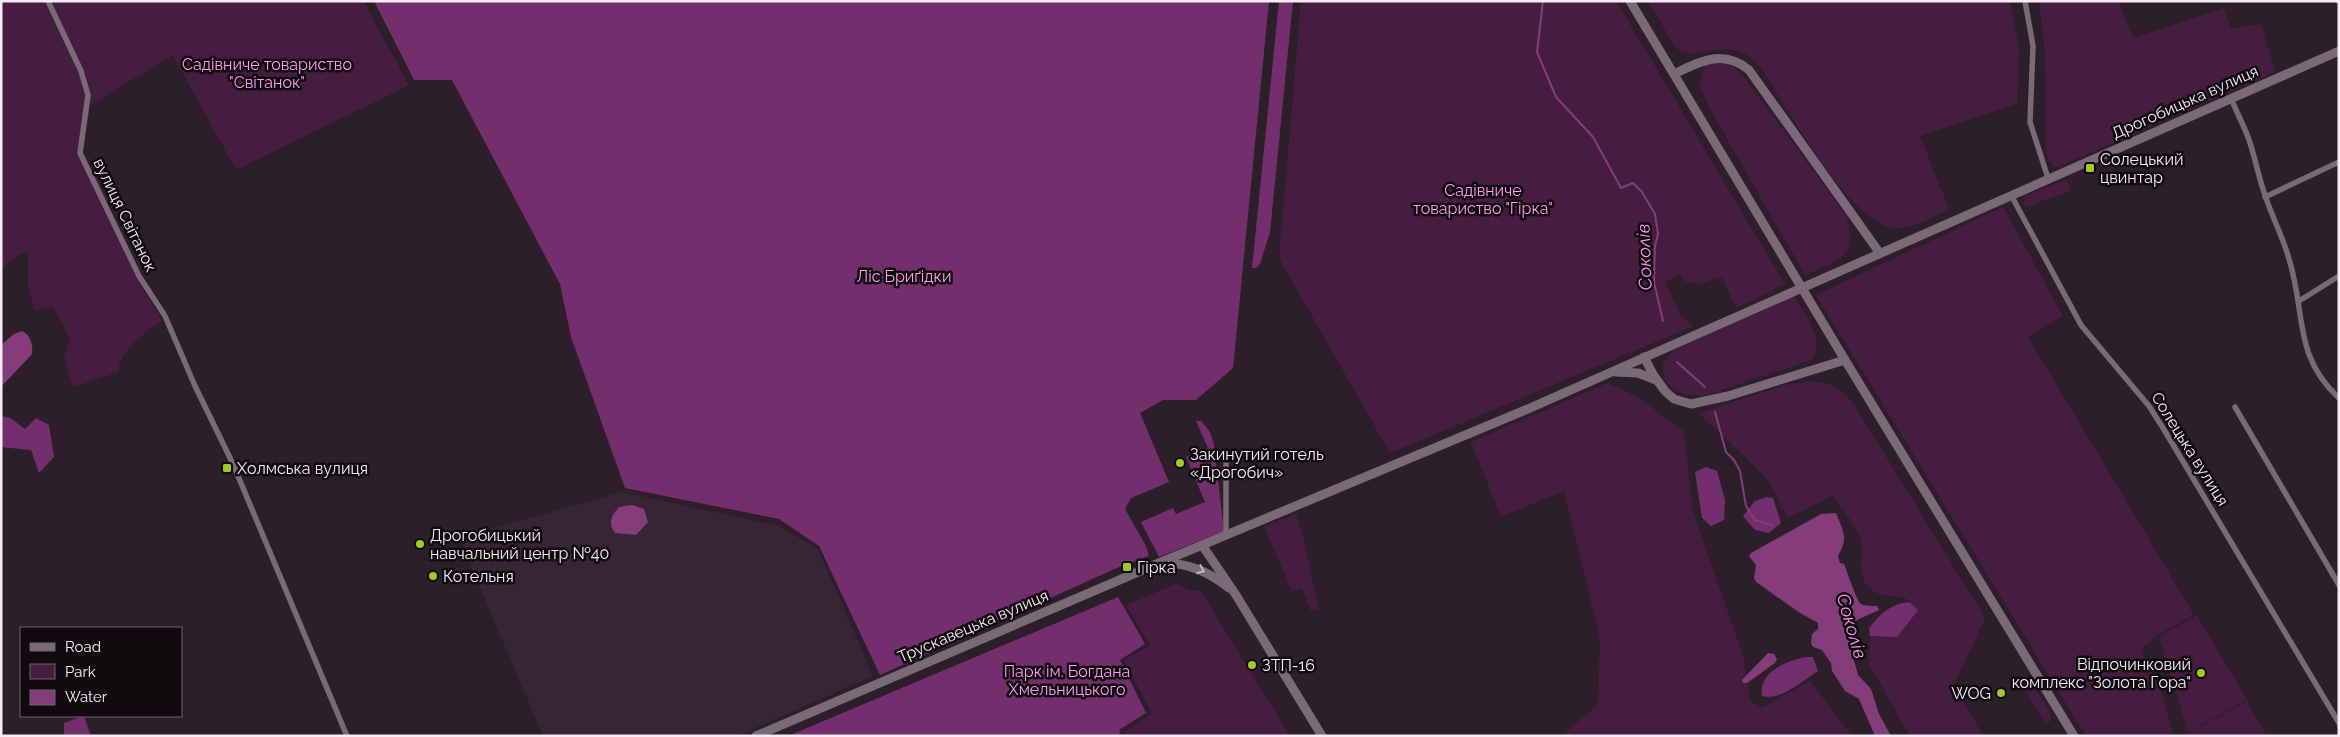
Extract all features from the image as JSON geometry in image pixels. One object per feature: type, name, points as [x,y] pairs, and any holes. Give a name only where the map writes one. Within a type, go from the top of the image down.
[{"type":"street","name":"вулиця Світанок","points":[[48,1],[81,71],[88,95],[80,153],[139,276],[168,323],[195,386],[233,464],[347,736]]},
{"type":"street","points":[[1630,1],[1845,360],[2074,736]]},
{"type":"street","points":[[2025,1],[2034,46],[2030,122],[2048,178]]},
{"type":"street","name":"Дрогобицька вулиця","points":[[1781,297],[1879,252],[2339,51]]},
{"type":"street","points":[[1674,74],[1699,62],[1721,58],[1738,61],[1749,70],[1879,252]]},
{"type":"street","points":[[2231,98],[2248,138],[2265,197],[2289,258],[2299,301],[2302,334],[2308,357],[2320,379],[2337,394]]},
{"type":"street","points":[[2265,197],[2339,162]]},
{"type":"street","name":"Солецька вулиця","points":[[2011,195],[2070,308],[2095,344],[2132,384],[2163,428],[2339,723]]},
{"type":"street","points":[[2299,301],[2339,276]]},
{"type":"street","name":"Трускавецька вулиця","points":[[756,736],[1466,434],[1781,297]]},
{"type":"street","points":[[1644,357],[1656,380],[1674,399],[1691,404],[1728,396],[1845,360]]},
{"type":"street","points":[[1607,373],[1621,371],[1638,372],[1656,380]]},
{"type":"street","points":[[2235,407],[2339,585]]},
{"type":"street","points":[[1226,461],[1226,535]]},
{"type":"street","points":[[1202,545],[1236,595],[1322,736]]},
{"type":"street","points":[[1159,563],[1184,564],[1197,568],[1209,573],[1236,595]]},
{"type":"shaded area","points":[[622,492],[779,526],[818,549],[873,676],[737,736],[543,736],[459,538]]},
{"type":"green space","name":"Садівниче товариство \"Світанок\"","points":[[1,1],[363,1],[409,85],[236,170],[173,55],[90,105],[83,152],[108,200],[102,204],[137,279],[162,321],[134,342],[123,356],[118,372],[73,387],[64,358],[70,339],[53,306],[35,311],[28,288],[28,250],[11,260],[1,269]]},
{"type":"green space","name":"Ліс Бриґідки","points":[[374,1],[1269,1],[1233,368],[1196,400],[1163,400],[1140,413],[1169,482],[1131,498],[1125,509],[1146,546],[1149,556],[1121,566],[880,675],[819,546],[779,519],[625,488],[571,337],[560,284],[452,80],[414,80]]},
{"type":"green space","points":[[1279,1],[1293,1],[1270,232],[1260,264],[1256,268],[1252,268]]},
{"type":"green space","name":"Садівниче товариство \"Гірка\"","points":[[1301,1],[1616,1],[1785,284],[1736,308],[1722,277],[1698,284],[1684,281],[1680,275],[1665,281],[1680,314],[1694,326],[1390,453],[1279,258]]},
{"type":"green space","points":[[1648,1],[2010,1],[2019,49],[2017,104],[1920,136],[1949,209],[1909,227],[1886,226],[1868,215],[1833,178],[1816,155],[1765,74],[1752,59],[1738,51],[1728,49],[1700,53],[1683,52],[1675,47]]},
{"type":"green space","points":[[2039,1],[2118,1],[2133,38],[2224,8],[2231,29],[2261,24],[2275,72],[2058,167],[2051,163],[2046,149],[2045,52]]},
{"type":"green space","points":[[1716,63],[1733,66],[1744,77],[1846,215],[1850,240],[1844,255],[1837,260],[1805,275],[1709,107],[1699,85],[1704,67]]},
{"type":"green space","points":[[2066,180],[2071,191],[2026,207],[2023,205],[2025,196]]},
{"type":"green space","points":[[2003,207],[2063,316],[2028,337],[2194,615],[2158,635],[2142,648],[2145,660],[2153,664],[2172,728],[2171,736],[2086,736],[1816,295]]},
{"type":"green space","points":[[1794,296],[1816,336],[1816,353],[1811,360],[1703,396],[1680,392],[1669,385],[1664,373],[1663,364],[1674,350]]},
{"type":"green space","points":[[1810,381],[1831,385],[1845,394],[1855,406],[1985,618],[1954,685],[1983,736],[1910,736],[1869,664],[1870,636],[1897,637],[1917,610],[1904,597],[1879,594],[1868,586],[1862,572],[1862,547],[1858,532],[1832,496],[1788,518],[1768,480],[1699,413],[1786,385]]},
{"type":"green space","points":[[1608,383],[1638,397],[1684,432],[1693,512],[1743,656],[1750,701],[1762,708],[1810,681],[1852,736],[1562,736],[1598,704],[1600,639],[1564,491],[1501,517],[1471,442]]},
{"type":"green space","points":[[1,416],[10,418],[25,429],[36,418],[49,425],[54,457],[39,473],[31,450],[1,447]]},
{"type":"green space","points":[[1196,421],[1201,421],[1210,432],[1214,445],[1224,531],[1159,557],[1141,522],[1173,508],[1176,514],[1205,502],[1186,457],[1208,448]]},
{"type":"green space","points":[[1706,467],[1717,471],[1725,500],[1724,520],[1711,526],[1702,518],[1695,472]]},
{"type":"green space","points":[[1766,497],[1773,498],[1781,523],[1769,533],[1755,530],[1743,516],[1755,501]]},
{"type":"green space","points":[[1296,514],[1319,610],[1311,611],[1302,588],[1292,591],[1264,526]]},
{"type":"green space","points":[[1176,584],[1192,591],[1201,591],[1290,736],[1126,736],[1124,732],[1152,714],[1124,660],[1150,645],[1126,605]]},
{"type":"green space","name":"Парк ім. Богдана Хмельницького","points":[[1118,597],[1145,644],[1120,660],[1146,713],[1119,730],[1121,736],[788,736]]},
{"type":"green space","points":[[1909,602],[1918,610],[1897,637],[1870,636],[1869,628],[1881,614],[1891,607]]},
{"type":"green space","name":"Відпочинковий комплекс \"Золота Гора\"","points":[[2197,615],[2247,700],[2188,732],[2159,637]]},
{"type":"green space","points":[[1813,657],[1818,671],[1784,693],[1777,696],[1762,696],[1764,680],[1769,674],[1790,661]]},
{"type":"green space","points":[[2022,675],[2028,677],[2051,713],[2050,722],[2045,722],[2019,680]]},
{"type":"green space","points":[[2247,702],[2267,736],[2184,736],[2184,735]]},
{"type":"green space","points":[[84,717],[91,736],[64,736],[64,723]]},
{"type":"water","points":[[22,331],[28,335],[31,341],[32,354],[1,387],[1,345],[14,334]]},
{"type":"water","points":[[632,505],[644,509],[648,522],[636,535],[615,533],[611,526],[611,519],[614,513],[619,507]]},
{"type":"water","points":[[1836,513],[1844,534],[1843,544],[1838,556],[1840,563],[1844,564],[1859,602],[1864,605],[1877,606],[1879,610],[1857,620],[1850,632],[1850,646],[1858,675],[1871,689],[1879,714],[1891,736],[1875,736],[1859,699],[1845,691],[1832,671],[1831,663],[1822,650],[1813,647],[1811,643],[1812,634],[1818,629],[1818,623],[1800,613],[1756,582],[1754,578],[1756,565],[1749,556],[1751,553],[1821,514]]},
{"type":"water","points":[[1768,653],[1774,654],[1777,659],[1775,663],[1747,683],[1743,683],[1742,680]]},
{"type":"waterway","name":"Соколів","points":[[1543,1],[1537,52],[1556,97],[1593,137],[1621,188],[1633,183],[1642,192],[1655,214],[1658,234],[1655,246],[1654,282],[1663,321]]},
{"type":"waterway","name":"Соколів","points":[[1677,362],[1705,387]]},
{"type":"waterway","name":"Соколів","points":[[1715,412],[1726,452],[1734,460],[1740,471],[1746,506],[1755,520],[1772,525]]},
{"type":"place","name":"Солецький цвинтар","points":[[2090,168]]},
{"type":"place","name":"Закинутий готель «Дрогобич»","points":[[1180,463]]},
{"type":"place","name":"Холмська вулиця","points":[[227,468]]},
{"type":"place","name":"Дрогобицький навчальний центр №40","points":[[420,544]]},
{"type":"place","name":"Гірка","points":[[1127,567]]},
{"type":"place","name":"Котельня","points":[[433,576]]},
{"type":"place","name":"ЗТП-16","points":[[1252,665]]},
{"type":"place","name":"Відпочинковий комплекс \"Золота Гора\"","points":[[2201,673]]},
{"type":"place","name":"WOG","points":[[2001,693]]}]
